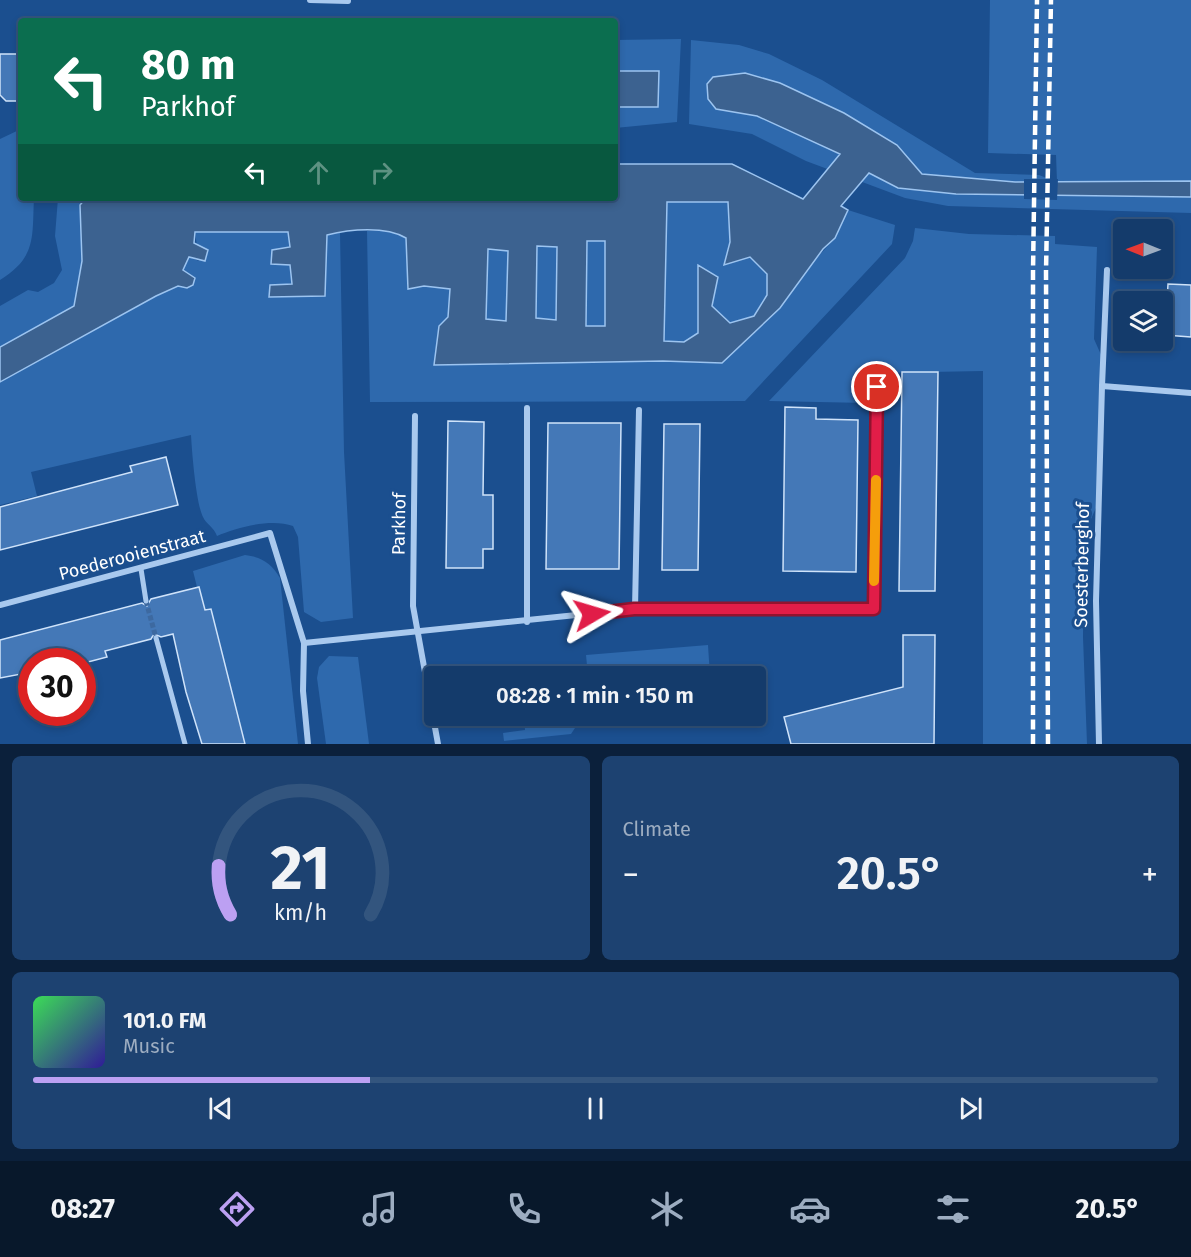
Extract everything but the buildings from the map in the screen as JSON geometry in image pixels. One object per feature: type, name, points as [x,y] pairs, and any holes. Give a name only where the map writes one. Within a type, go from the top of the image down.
[{"type":"street","points":[[310,0],[348,1]]},
{"type":"street","name":"Soesterberghof","points":[[1099,744],[1096,601],[1107,270]]},
{"type":"street","points":[[1102,386],[1191,393]]},
{"type":"street","points":[[308,744],[303,692],[304,643],[527,622],[634,609],[874,609],[877,387]]},
{"type":"street","points":[[527,408],[527,622]]},
{"type":"street","points":[[634,609],[639,410]]},
{"type":"street","name":"Parkhof","points":[[415,416],[413,606],[438,744]]},
{"type":"street","name":"Poederooienstraat","points":[[0,605],[270,533],[304,643]]},
{"type":"street","points":[[141,569],[146,601]]},
{"type":"street","points":[[156,638],[185,744]]},
{"type":"shaded area","points":[[990,0],[1191,0],[1191,213],[948,206],[905,198],[806,161],[752,134],[689,124],[691,40],[739,45],[769,54],[822,80],[975,173],[1039,175],[1057,182],[1056,155],[988,153]],"holes":[[[759,86],[841,154],[757,116],[716,109]]]},
{"type":"shaded area","points":[[681,39],[677,122],[618,128],[618,107],[658,107],[659,71],[618,71],[618,40]]},
{"type":"shaded area","points":[[618,71],[659,71],[658,107],[618,107]]},
{"type":"shaded area","points":[[745,73],[780,83],[844,113],[897,145],[922,174],[1015,182],[1191,181],[1191,197],[956,194],[898,188],[869,173],[841,206],[848,210],[835,238],[823,249],[780,308],[722,363],[663,361],[434,365],[439,326],[448,317],[450,289],[424,286],[408,289],[406,238],[378,230],[346,231],[327,235],[325,296],[269,297],[270,285],[292,284],[290,265],[271,264],[272,250],[290,247],[288,232],[195,232],[194,243],[208,250],[205,261],[189,257],[183,270],[195,278],[193,285],[187,288],[178,286],[156,296],[0,382],[0,347],[74,306],[82,261],[80,205],[83,201],[618,201],[618,164],[732,164],[803,199],[840,154],[757,116],[716,109],[708,99],[707,84],[713,77]],"holes":[[[667,202],[728,202],[730,242],[724,265],[750,257],[767,274],[767,295],[754,316],[730,323],[712,306],[718,277],[698,265],[698,333],[684,342],[664,341]],[[587,241],[605,241],[605,326],[586,326]],[[537,246],[557,247],[556,320],[536,318]],[[488,249],[508,251],[506,321],[486,319]]]},
{"type":"shaded area","points":[[18,130],[18,201],[34,201],[30,245],[21,263],[0,280],[0,139]]},
{"type":"shaded area","points":[[58,201],[83,201],[80,205],[82,261],[74,306],[0,347],[0,306],[28,290],[38,292],[54,283],[62,270],[55,236]]},
{"type":"shaded area","points":[[667,202],[728,202],[730,242],[724,264],[750,256],[767,274],[767,295],[754,316],[730,323],[712,306],[698,266],[698,333],[684,342],[664,341]]},
{"type":"shaded area","points":[[848,210],[895,225],[892,244],[745,401],[370,402],[367,231],[394,231],[406,238],[408,289],[424,286],[450,289],[448,317],[439,326],[435,365],[663,361],[721,363],[835,238]]},
{"type":"shaded area","points":[[915,228],[969,234],[1055,236],[1055,244],[1097,247],[1094,339],[1102,357],[1102,494],[1084,535],[1083,637],[1087,744],[983,744],[983,371],[876,373],[868,380],[867,403],[769,401],[905,258],[913,241]]},
{"type":"shaded area","points":[[195,232],[288,232],[291,248],[271,264],[290,265],[292,285],[270,285],[269,296],[286,297],[327,235],[340,232],[344,452],[353,618],[321,622],[304,612],[298,537],[293,526],[265,523],[217,536],[204,519],[198,501],[191,435],[31,472],[37,496],[0,505],[0,382],[156,296],[195,278],[183,270],[189,257],[199,261]]},
{"type":"shaded area","points":[[587,241],[605,241],[605,326],[586,327]]},
{"type":"shaded area","points":[[536,246],[557,246],[557,320],[536,319]]},
{"type":"shaded area","points":[[488,249],[508,250],[506,321],[486,319]]},
{"type":"shaded area","points":[[245,555],[266,562],[280,578],[298,744],[236,744],[193,571]]},
{"type":"shaded area","points":[[708,645],[709,666],[587,666],[586,655]]},
{"type":"shaded area","points":[[329,656],[358,657],[369,744],[326,744],[317,678],[319,667]]},
{"type":"shaded area","points":[[525,726],[576,726],[571,734],[504,741],[503,733],[525,730]]},
{"type":"pier","points":[[1024,179],[1058,179],[1057,200],[1024,199]]},
{"type":"tunnel","points":[[146,601],[156,638]]},
{"type":"railway","points":[[1033,744],[1033,272],[1037,0]]},
{"type":"railway","points":[[1048,744],[1046,272],[1051,0]]},
{"type":"slow traffic","points":[[874,581],[876,480]]},
{"type":"route","points":[[592,614],[634,609],[874,609],[877,387]]}]
